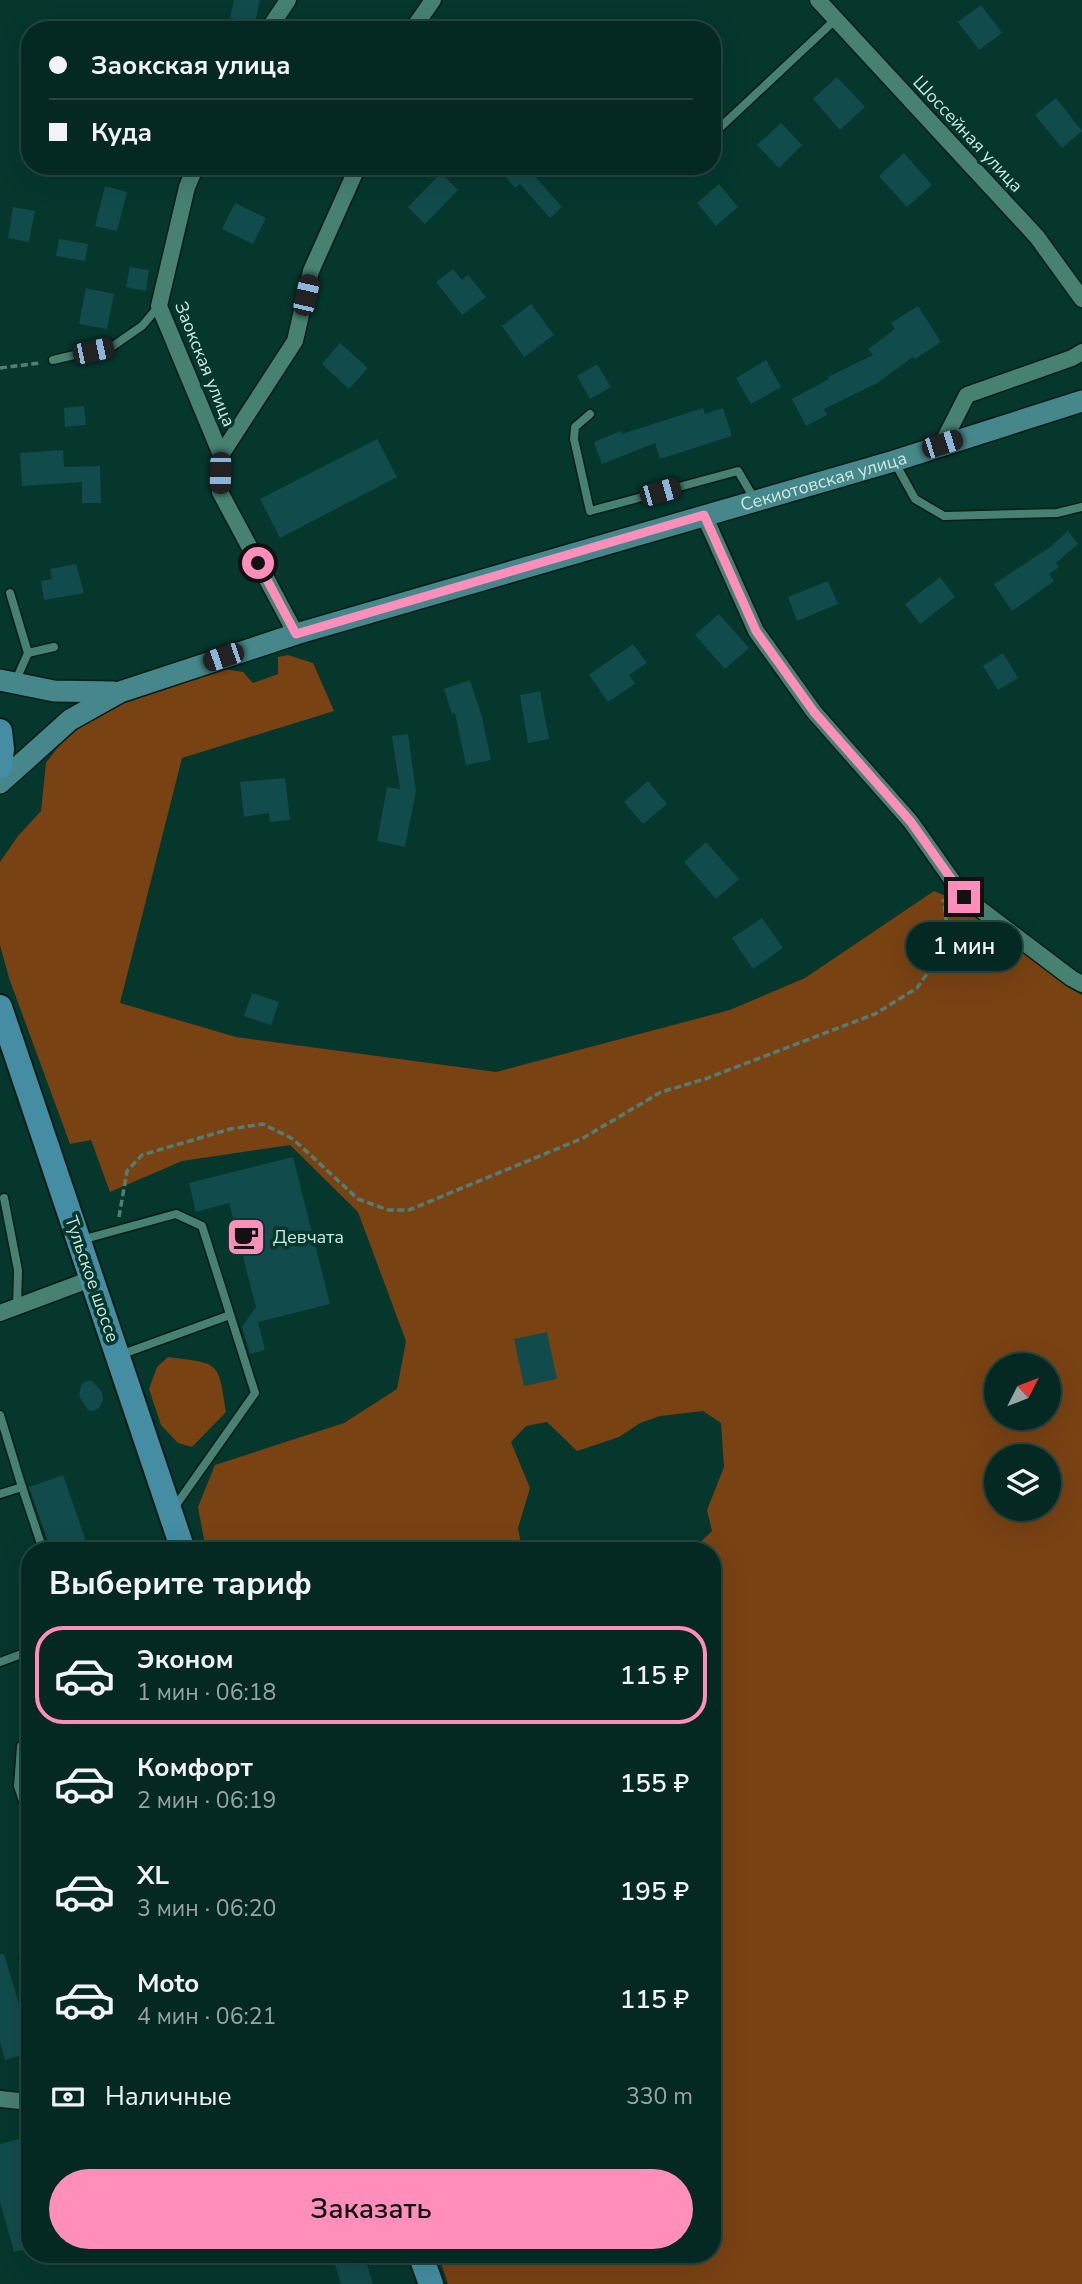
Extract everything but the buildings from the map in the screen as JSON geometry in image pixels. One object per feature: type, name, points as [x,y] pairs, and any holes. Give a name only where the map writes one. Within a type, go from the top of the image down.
[{"type":"main road","name":"Секиотовская улица","points":[[120,692],[296,634],[894,461],[1082,401]]},
{"type":"main road","points":[[7,681],[54,691],[120,692]]},
{"type":"main road","points":[[0,783],[70,720],[120,692]]},
{"type":"main road","points":[[0,731],[0,766]]},
{"type":"main road","name":"Тульское шоссе","points":[[0,1007],[180,1542]]},
{"type":"main road","points":[[423,2263],[430,2284]]},
{"type":"street","points":[[274,21],[288,0]]},
{"type":"street","points":[[418,21],[433,0]]},
{"type":"street","name":"Шоссейная улица","points":[[818,0],[1037,237],[1082,299]]},
{"type":"street","name":"Заокская улица","points":[[192,175],[159,306],[221,455],[220,492],[296,634]]},
{"type":"street","name":"Заокская улица","points":[[221,455],[295,341],[311,271],[354,175]]},
{"type":"street","points":[[942,444],[967,396],[1082,352]]},
{"type":"street","points":[[704,515],[756,631],[814,712],[911,822],[964,897],[1082,984]]},
{"type":"street","points":[[0,1313],[92,1279]]},
{"type":"street","points":[[0,2099],[21,2101]]},
{"type":"lane","points":[[721,127],[836,19]]},
{"type":"lane","points":[[53,360],[113,346],[142,326],[159,306]]},
{"type":"lane","points":[[590,414],[575,428],[574,439],[590,511],[738,471],[755,500]]},
{"type":"lane","points":[[894,461],[915,499],[944,516],[1057,513],[1082,507]]},
{"type":"lane","points":[[10,593],[28,653]]},
{"type":"lane","points":[[7,681],[28,653],[54,648]]},
{"type":"lane","points":[[5,1198],[18,1270],[17,1307]]},
{"type":"lane","points":[[79,1240],[176,1214],[202,1226],[255,1393],[170,1513]]},
{"type":"lane","points":[[118,1356],[230,1315]]},
{"type":"lane","points":[[0,1415],[40,1542]]},
{"type":"lane","points":[[0,1494],[22,1487]]},
{"type":"lane","points":[[0,1662],[21,1654]]},
{"type":"lane","points":[[21,1756],[18,1786],[21,1795]]},
{"type":"path","points":[[0,368],[53,360]]},
{"type":"path","points":[[119,1230],[127,1171],[142,1155],[230,1129],[263,1124],[293,1139],[358,1199],[388,1210],[408,1210],[583,1138],[661,1092],[705,1079],[875,1014],[917,988],[936,961],[944,942],[946,919],[943,895]]},
{"type":"shaded area","points":[[288,655],[313,663],[334,711],[182,758],[120,1003],[236,1037],[496,1072],[730,1010],[805,978],[934,891],[960,902],[1066,986],[1082,995],[1082,2284],[448,2284],[441,2263],[721,2263],[721,1542],[700,1542],[712,1531],[707,1510],[724,1467],[721,1423],[703,1411],[660,1416],[640,1423],[619,1437],[577,1451],[547,1422],[526,1426],[511,1442],[530,1488],[518,1528],[521,1542],[205,1542],[198,1507],[215,1465],[344,1423],[397,1389],[406,1341],[358,1212],[290,1145],[182,1161],[110,1192],[91,1140],[70,1144],[9,978],[0,945],[0,862],[18,836],[41,811],[46,763],[67,735],[151,687],[223,669],[243,672],[253,683],[278,674],[278,657]]},
{"type":"shaded area","points":[[168,1357],[207,1364],[214,1368],[221,1382],[226,1412],[192,1447],[178,1443],[161,1425],[149,1389],[157,1367]]},
{"type":"place","name":"Девчата","points":[[246,1237]]},
{"type":"route","points":[[258,563],[296,634],[704,515],[756,631],[814,712],[911,822],[964,897]]}]
